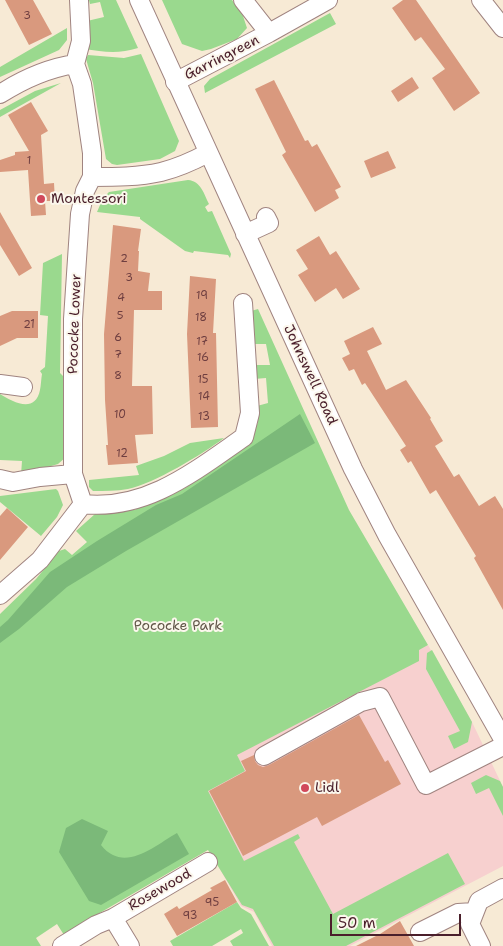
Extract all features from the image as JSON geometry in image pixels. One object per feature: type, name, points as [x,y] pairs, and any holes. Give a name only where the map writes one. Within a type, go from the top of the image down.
[{"type":"street","points":[[79,0],[81,41],[75,64],[82,84],[92,153],[92,177],[159,173],[208,154]]},
{"type":"street","name":"Johnswell Road","points":[[139,0],[353,469],[387,535],[503,739]]},
{"type":"street","name":"Garringreen","points":[[244,0],[269,33]]},
{"type":"street","name":"Garringreen","points":[[176,82],[328,0]]},
{"type":"street","points":[[481,0],[503,28]]},
{"type":"street","points":[[0,94],[39,74],[62,66],[75,64]]},
{"type":"street","name":"Pococke Lower","points":[[83,504],[73,474],[73,319],[80,214],[85,191],[92,177]]},
{"type":"street","points":[[245,234],[269,223],[266,217]]},
{"type":"street","points":[[0,595],[40,560],[83,504],[97,506],[135,501],[169,486],[244,437],[250,413],[243,303]]},
{"type":"street","points":[[0,384],[23,386]]},
{"type":"street","points":[[0,479],[14,482],[73,474]]},
{"type":"street","points":[[264,756],[361,702],[380,697],[426,785],[503,746]]},
{"type":"street","name":"Rosewood","points":[[62,946],[208,862]]},
{"type":"street","points":[[481,946],[470,924],[474,912],[479,901],[503,888]]},
{"type":"street","points":[[420,932],[458,913],[474,912]]},
{"type":"street","name":"Rosewood","points":[[113,918],[130,946]]},
{"type":"shaded area","points":[[428,645],[472,722],[503,787],[503,866],[350,946],[272,946],[254,912],[241,906],[165,769]]},
{"type":"green space","points":[[89,0],[116,0],[138,48],[111,52],[84,49],[87,21],[104,17],[100,2],[90,4]]},
{"type":"green space","points":[[162,0],[232,0],[242,13],[247,28],[237,39],[202,51],[182,44]]},
{"type":"green space","points":[[330,13],[336,24],[205,93],[204,86],[210,79]]},
{"type":"green space","points":[[67,28],[67,40],[59,50],[0,77],[0,67]]},
{"type":"green space","points":[[141,54],[179,141],[175,151],[160,159],[117,165],[112,164],[106,159],[93,83],[86,59],[88,55],[124,58]]},
{"type":"green space","points":[[61,83],[0,117],[0,110],[35,91]]},
{"type":"green space","points":[[188,180],[199,185],[204,192],[209,204],[205,207],[208,212],[212,211],[231,254],[230,258],[228,255],[185,251],[140,219],[140,217],[97,212],[103,198],[109,192]]},
{"type":"green space","points":[[62,254],[60,373],[64,377],[66,457],[58,464],[21,475],[22,461],[0,460],[0,394],[23,404],[33,402],[37,397],[42,374],[40,371],[45,367],[48,316],[40,315],[43,263]]},
{"type":"green space","name":"Pococke Park","points":[[258,309],[349,510],[428,645],[419,650],[419,661],[237,755],[245,771],[208,791],[244,861],[298,834],[300,838],[294,842],[333,914],[448,853],[465,884],[346,946],[274,946],[253,909],[242,905],[208,850],[64,935],[57,924],[36,938],[41,946],[0,946],[0,614],[36,579],[59,551],[65,549],[72,555],[87,542],[76,531],[95,514],[112,509],[134,510],[185,488],[249,444],[258,422],[257,406],[268,403],[266,378],[254,379],[257,365],[270,365],[266,344],[253,344],[251,311]]},
{"type":"green space","points":[[300,414],[315,443],[126,551],[67,587],[0,643],[0,627],[50,572],[156,505],[182,494]]},
{"type":"green space","points":[[224,438],[178,468],[138,486],[124,490],[106,491],[93,491],[89,487],[89,480],[139,475],[136,466],[164,456],[190,443]]},
{"type":"green space","points":[[56,489],[63,505],[57,517],[41,536],[0,502],[0,496]]},
{"type":"green space","points":[[432,650],[472,722],[468,742],[454,749],[448,736],[460,731],[426,669],[427,653]]},
{"type":"green space","points":[[486,775],[500,781],[503,787],[503,816],[489,788],[476,794],[471,783]]},
{"type":"green space","points":[[82,819],[108,831],[101,845],[110,853],[119,857],[139,855],[177,833],[189,854],[101,905],[89,901],[59,852],[66,828]]},
{"type":"green space","points":[[237,902],[241,908],[251,914],[269,946],[233,946],[230,941],[243,933],[241,929],[212,946],[173,946],[170,941]]},
{"type":"building","points":[[5,0],[33,0],[52,34],[29,45]]},
{"type":"building","points":[[403,0],[416,0],[480,93],[454,111],[432,78],[445,69],[421,37],[415,41],[392,8]]},
{"type":"building","points":[[412,77],[419,88],[398,102],[391,91]]},
{"type":"building","points":[[274,80],[305,141],[308,140],[312,147],[317,144],[341,187],[335,190],[339,198],[315,212],[282,155],[286,152],[255,89]]},
{"type":"building","points":[[31,102],[48,131],[41,135],[44,184],[54,183],[55,201],[45,201],[46,215],[31,216],[28,170],[0,172],[0,160],[15,155],[15,152],[29,151],[8,115]]},
{"type":"building","points":[[388,151],[396,168],[371,178],[364,161]]},
{"type":"building","points":[[0,212],[32,268],[19,276],[0,245]]},
{"type":"building","points":[[113,225],[141,229],[138,271],[150,273],[148,291],[162,291],[162,310],[134,310],[132,386],[152,386],[153,434],[135,435],[138,463],[108,465],[104,334]]},
{"type":"building","points":[[319,236],[330,255],[336,251],[360,289],[343,299],[336,288],[315,302],[298,275],[308,269],[296,250]]},
{"type":"building","points":[[190,276],[216,279],[213,333],[216,333],[218,427],[191,428],[187,334]]},
{"type":"building","points":[[12,311],[38,311],[38,338],[17,338],[0,346],[0,316]]},
{"type":"building","points":[[373,327],[382,344],[367,351],[386,390],[406,380],[431,418],[443,441],[435,446],[454,477],[459,474],[479,506],[495,496],[503,509],[503,610],[474,558],[476,556],[436,490],[430,494],[411,461],[408,463],[400,450],[406,446],[365,383],[362,385],[354,369],[349,371],[342,358],[350,354],[344,341]]},
{"type":"building","points":[[7,508],[28,527],[0,560],[0,516]]},
{"type":"building","name":"Lidl","points":[[359,715],[385,762],[388,760],[401,784],[322,826],[317,817],[243,856],[209,791],[246,771],[241,761],[254,755],[258,765],[263,767],[269,765]]},
{"type":"building","points":[[225,880],[237,902],[177,936],[164,914],[177,906],[179,909],[212,890],[210,888]]},
{"type":"building","points":[[400,921],[414,946],[356,946],[380,934]]},
{"type":"place","name":"Montessori","points":[[41,199]]},
{"type":"place","name":"Lidl","points":[[305,788]]}]
